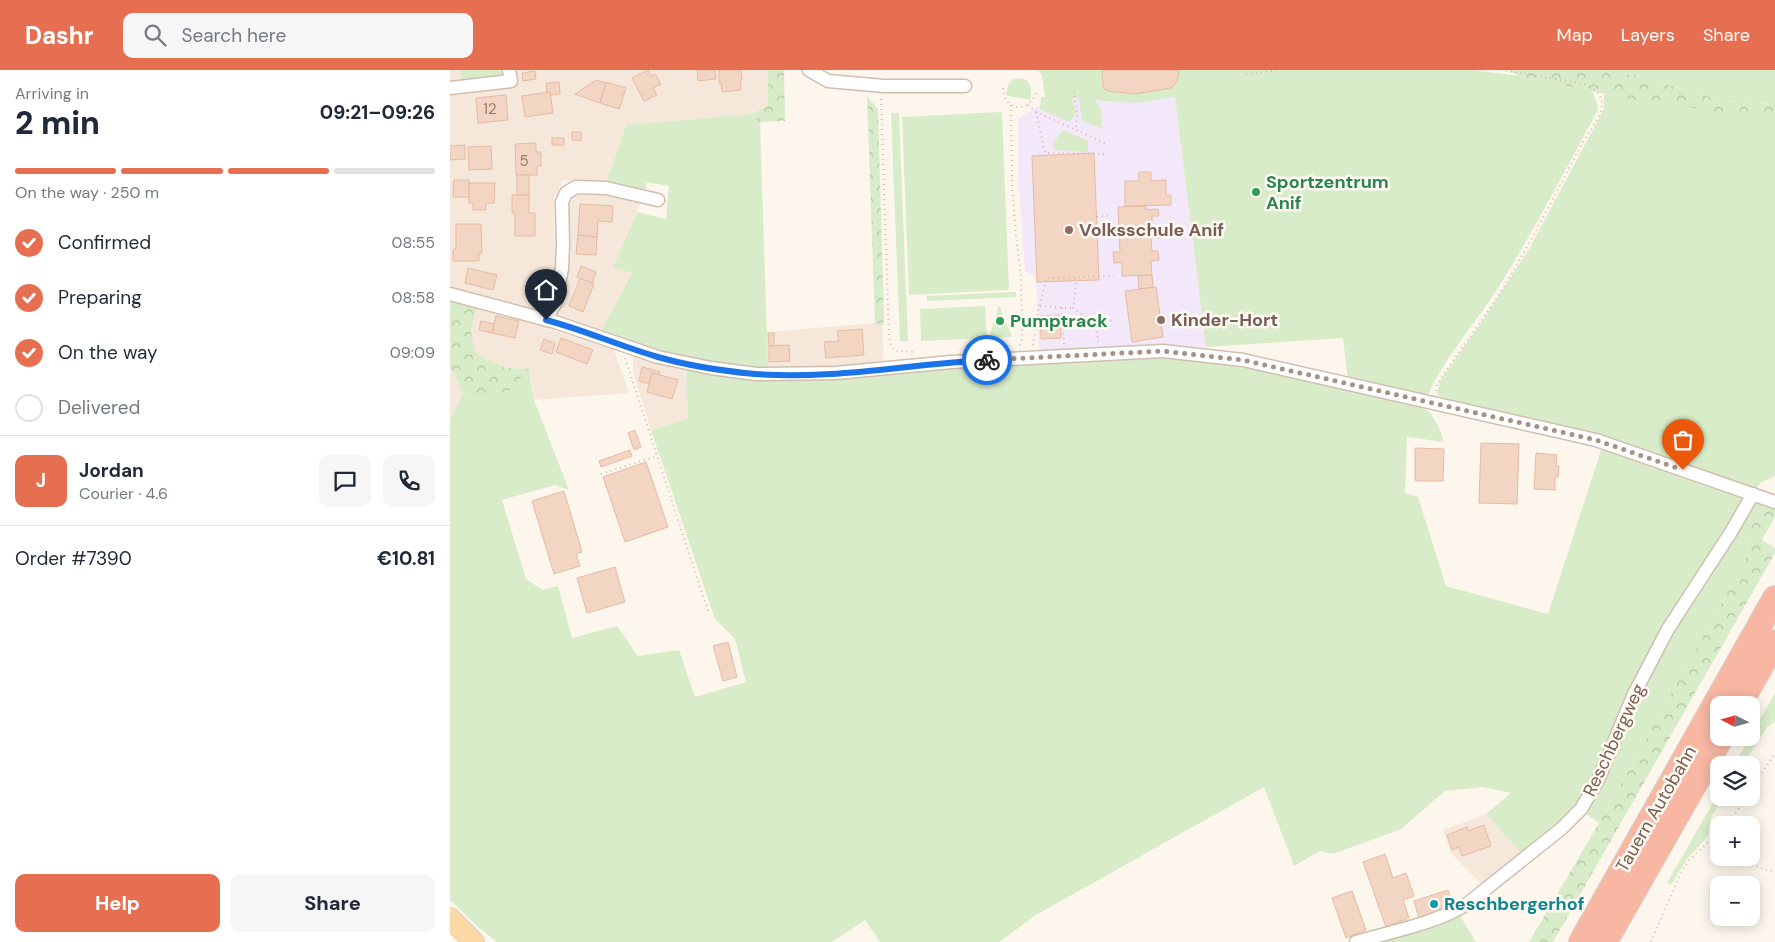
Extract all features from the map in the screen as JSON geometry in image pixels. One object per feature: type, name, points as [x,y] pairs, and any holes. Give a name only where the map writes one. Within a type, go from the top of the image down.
[{"type":"highway","name":"Tauern Autobahn","points":[[1581,942],[1775,598]]},
{"type":"highway","points":[[1744,696],[1775,642]]},
{"type":"highway","name":"Tauern Autobahn","points":[[1605,942],[1716,746]]},
{"type":"highway","points":[[1622,942],[1626,905]]},
{"type":"main road","points":[[450,918],[474,942]]},
{"type":"street","points":[[450,88],[511,81],[509,70]]},
{"type":"street","points":[[808,70],[828,81],[881,86],[965,86]]},
{"type":"street","points":[[546,320],[556,302],[562,268],[562,202],[566,193],[576,187],[606,188],[658,200]]},
{"type":"street","points":[[450,294],[546,320],[658,357],[711,368],[756,374],[836,373],[951,362],[1163,351],[1243,360],[1596,440],[1775,502]]},
{"type":"street","name":"Reschbergweg","points":[[1356,942],[1424,923],[1453,912],[1467,904],[1561,829],[1582,809],[1598,780],[1634,694],[1668,629],[1731,532],[1753,494]]},
{"type":"path","points":[[1246,74],[1278,70]]},
{"type":"path","points":[[1434,404],[1437,384],[1499,293],[1534,235],[1583,140],[1600,112],[1602,104],[1598,93],[1584,84],[1501,70]]},
{"type":"path","points":[[881,86],[889,335],[892,346],[896,351],[916,352]]},
{"type":"path","points":[[1003,88],[1003,95],[1006,101],[1011,105],[1021,107],[1028,105],[1034,99],[1036,92]]},
{"type":"path","points":[[1074,92],[1077,114],[1076,130]]},
{"type":"path","points":[[1011,105],[1012,183],[1021,276],[1022,339],[1019,347]]},
{"type":"path","points":[[1028,105],[1036,112],[1107,144]]},
{"type":"path","points":[[1036,112],[1045,153],[1107,154]]},
{"type":"path","points":[[1097,217],[1110,215]]},
{"type":"path","points":[[1032,350],[1039,306],[1047,278],[1114,276]]},
{"type":"path","points":[[1073,308],[1076,286],[1074,277]]},
{"type":"path","points":[[1039,306],[1073,308],[1096,325],[1100,354]]},
{"type":"path","points":[[1062,308],[1064,356]]},
{"type":"path","points":[[1096,325],[1115,319]]},
{"type":"path","points":[[620,344],[709,614]]},
{"type":"path","points":[[601,474],[657,456]]},
{"type":"path","points":[[1760,776],[1775,753]]},
{"type":"path","points":[[1733,816],[1741,806]]},
{"type":"path","points":[[1651,942],[1679,877],[1689,860],[1710,840]]},
{"type":"path","points":[[1755,866],[1775,873]]},
{"type":"shaded area","points":[[450,70],[768,70],[768,105],[752,114],[626,125],[606,183],[561,180],[562,185],[559,186],[559,194],[554,195],[555,277],[552,298],[548,308],[543,311],[534,312],[450,290]]},
{"type":"shaded area","points":[[1175,97],[1206,347],[1039,352],[1036,278],[1025,271],[1018,174],[1018,119],[1045,102],[1072,98],[1136,103]]},
{"type":"shaded area","points":[[574,193],[603,193],[641,201],[613,267],[632,272],[600,333],[564,319],[560,315],[560,308],[566,288],[569,257],[568,202]]},
{"type":"shaded area","points":[[479,306],[614,350],[629,393],[534,400],[530,369],[506,368],[477,354],[471,339],[472,322]]},
{"type":"shaded area","points":[[875,323],[882,326],[884,365],[768,370],[766,332]]},
{"type":"shaded area","points":[[633,355],[686,366],[688,419],[651,430],[633,372]]},
{"type":"shaded area","points":[[450,367],[463,393],[450,420]]},
{"type":"shaded area","points":[[1486,814],[1523,855],[1484,887],[1451,853],[1443,830]]},
{"type":"green space","points":[[460,70],[502,70],[502,73],[498,78],[463,82]]},
{"type":"green space","points":[[768,70],[784,70],[785,121],[760,122],[752,114],[768,105]]},
{"type":"green space","points":[[1036,70],[1473,70],[1519,76],[1592,91],[1598,110],[1539,219],[1501,283],[1453,352],[1428,395],[1417,397],[1348,380],[1343,338],[1206,347],[1175,97],[1136,103],[1095,100],[1101,108],[1102,128],[1082,121],[1079,99],[1072,98],[1076,113],[1070,121],[1040,109],[1041,97],[1045,97],[1042,75]]},
{"type":"green space","points":[[1508,70],[1593,70],[1636,76],[1724,101],[1775,104],[1775,120],[1625,98],[1519,76]]},
{"type":"green space","points":[[1593,70],[1775,70],[1775,104],[1724,101],[1636,76]]},
{"type":"green space","points":[[1013,79],[1023,79],[1029,83],[1031,90],[1030,100],[1007,96],[1008,85]]},
{"type":"green space","points":[[1604,94],[1775,120],[1775,476],[1760,483],[1757,488],[1603,439],[1443,402],[1437,393],[1440,381],[1485,317],[1529,249],[1604,109]]},
{"type":"green space","points":[[867,96],[878,109],[884,320],[882,326],[875,323]]},
{"type":"green space","points":[[1002,112],[1009,290],[909,295],[902,117]]},
{"type":"green space","points":[[891,113],[899,113],[908,341],[900,341]]},
{"type":"green space","points":[[752,114],[760,122],[768,370],[722,364],[665,353],[600,333],[632,273],[613,267],[637,212],[666,219],[669,186],[647,182],[645,191],[606,183],[626,125]]},
{"type":"green space","points":[[1062,131],[1088,141],[1088,152],[1056,150],[1053,148],[1053,143]]},
{"type":"green space","points":[[1016,292],[1016,297],[927,301],[927,296]]},
{"type":"green space","points":[[450,298],[479,306],[472,330],[477,354],[506,368],[530,369],[530,376],[521,377],[517,389],[479,399],[463,393],[450,367]]},
{"type":"green space","name":"Pumptrack","points":[[999,305],[1012,337],[989,338]]},
{"type":"green space","points":[[985,306],[987,338],[921,341],[920,309]]},
{"type":"green space","points":[[1172,355],[1217,360],[1410,402],[1430,412],[1444,442],[1407,437],[1405,493],[1418,497],[1446,586],[1548,614],[1602,447],[1737,490],[1742,497],[1740,507],[1669,623],[1604,762],[1576,809],[1523,855],[1486,814],[1511,793],[1482,787],[1445,791],[1401,829],[1333,854],[1320,851],[1294,866],[1264,787],[1036,915],[999,942],[880,942],[865,920],[832,942],[497,942],[450,900],[450,420],[463,393],[479,399],[516,389],[521,377],[530,376],[534,400],[569,490],[555,485],[502,500],[526,579],[543,590],[558,586],[572,638],[617,626],[638,656],[679,650],[695,697],[746,682],[735,639],[715,619],[651,430],[688,419],[686,366],[725,374]]},
{"type":"green space","points":[[1755,502],[1775,508],[1775,517],[1762,540],[1775,548],[1775,553],[1553,942],[1529,942],[1599,823],[1744,563],[1751,538],[1738,529]]},
{"type":"green space","points":[[1738,529],[1751,538],[1744,563],[1599,823],[1583,812],[1632,703],[1665,641]]},
{"type":"green space","points":[[1775,693],[1775,721],[1767,727],[1760,738],[1760,719]]},
{"type":"green space","points":[[1745,746],[1755,746],[1749,756],[1739,756]]},
{"type":"green space","points":[[1711,806],[1718,806],[1710,816],[1708,836],[1687,859],[1671,885],[1667,883]]},
{"type":"green space","points":[[1459,914],[1476,942],[1375,942]]},
{"type":"building","points":[[648,70],[652,76],[655,74],[661,84],[653,88],[657,95],[644,101],[632,78]]},
{"type":"building","points":[[697,70],[715,70],[716,79],[698,81]]},
{"type":"building","points":[[719,70],[741,70],[741,90],[722,92],[721,83],[719,83]]},
{"type":"building","points":[[1102,70],[1178,70],[1179,72],[1177,82],[1171,88],[1135,94],[1108,91],[1103,88]]},
{"type":"building","points":[[535,71],[536,79],[523,81],[522,73]]},
{"type":"building","points":[[596,80],[606,83],[600,103],[575,94]]},
{"type":"building","points":[[559,82],[560,94],[550,95],[550,92],[547,92],[546,83]]},
{"type":"building","points":[[606,82],[626,88],[619,109],[600,103]]},
{"type":"building","points":[[550,92],[553,113],[525,117],[522,96]]},
{"type":"building","points":[[506,95],[508,120],[478,123],[476,98]]},
{"type":"building","points":[[572,132],[581,132],[581,141],[572,140]]},
{"type":"building","points":[[552,138],[564,138],[564,145],[552,145]]},
{"type":"building","points":[[536,143],[536,152],[541,152],[541,166],[537,166],[537,175],[516,175],[515,144]]},
{"type":"building","points":[[465,145],[465,159],[450,160],[450,146]]},
{"type":"building","points":[[491,146],[492,169],[469,170],[468,147]]},
{"type":"building","name":"Volksschule Anif","points":[[1094,153],[1099,280],[1037,282],[1032,156]]},
{"type":"building","points":[[1139,172],[1151,172],[1151,181],[1166,180],[1166,195],[1171,195],[1171,205],[1125,206],[1125,181],[1139,181]]},
{"type":"building","points":[[517,175],[529,175],[529,195],[517,195]]},
{"type":"building","points":[[454,180],[469,180],[469,197],[453,197]]},
{"type":"building","points":[[469,183],[495,183],[494,203],[486,203],[486,210],[473,210],[473,203],[469,203]]},
{"type":"building","points":[[512,195],[529,195],[529,213],[535,213],[535,236],[515,236],[515,213],[512,213]]},
{"type":"building","points":[[580,204],[613,206],[612,222],[598,221],[597,237],[578,235]]},
{"type":"building","points":[[1146,206],[1146,210],[1158,209],[1159,216],[1152,216],[1152,226],[1160,226],[1160,238],[1151,238],[1152,251],[1158,251],[1159,260],[1151,261],[1152,275],[1122,276],[1122,262],[1114,263],[1113,252],[1120,252],[1118,207]]},
{"type":"building","points":[[456,224],[481,224],[482,253],[479,253],[479,261],[453,261],[453,250],[456,249]]},
{"type":"building","points":[[578,235],[597,237],[596,255],[576,254]]},
{"type":"building","points":[[581,266],[596,272],[592,283],[577,277]]},
{"type":"building","points":[[468,268],[497,275],[493,290],[465,283]]},
{"type":"building","points":[[1152,275],[1153,287],[1139,289],[1138,276]]},
{"type":"building","points":[[580,278],[594,284],[583,312],[569,306]]},
{"type":"building","points":[[1156,287],[1163,337],[1132,342],[1125,291]]},
{"type":"building","points":[[1060,315],[1061,338],[1041,339],[1040,316]]},
{"type":"building","points":[[496,316],[519,321],[515,338],[492,333]]},
{"type":"building","points":[[481,321],[494,324],[492,333],[479,330]]},
{"type":"building","points":[[862,329],[864,355],[826,358],[824,342],[839,341],[837,331]]},
{"type":"building","points":[[768,333],[774,333],[774,345],[769,346]]},
{"type":"building","points":[[561,338],[593,350],[587,364],[556,352]]},
{"type":"building","points":[[544,339],[555,343],[552,354],[540,350]]},
{"type":"building","points":[[789,345],[790,361],[769,362],[769,346]]},
{"type":"building","points":[[642,367],[660,372],[659,375],[652,373],[650,384],[639,381]]},
{"type":"building","points":[[652,373],[678,380],[672,399],[647,392]]},
{"type":"building","points":[[635,430],[641,447],[634,450],[628,433]]},
{"type":"building","points":[[1481,443],[1519,444],[1517,504],[1479,503]]},
{"type":"building","points":[[1415,448],[1444,449],[1443,481],[1415,481]]},
{"type":"building","points":[[630,450],[632,456],[601,467],[599,461]]},
{"type":"building","points":[[1536,453],[1557,455],[1556,466],[1559,466],[1558,477],[1555,477],[1555,490],[1534,489]]},
{"type":"building","points":[[646,462],[668,527],[625,542],[603,477]]},
{"type":"building","points":[[564,491],[582,552],[576,554],[580,566],[554,574],[532,501]]},
{"type":"building","points":[[615,567],[625,602],[587,613],[577,578]]},
{"type":"building","points":[[728,642],[737,677],[723,681],[713,646]]},
{"type":"building","points":[[1484,825],[1491,846],[1462,856],[1459,847],[1452,850],[1447,835],[1467,827],[1468,831]]},
{"type":"building","points":[[1385,854],[1393,878],[1406,873],[1414,896],[1403,900],[1409,918],[1386,927],[1363,862]]},
{"type":"building","name":"Reschbergerhof","points":[[1448,890],[1454,907],[1419,918],[1414,901]]},
{"type":"building","points":[[1352,891],[1366,930],[1346,938],[1332,898]]},
{"type":"way so far","points":[[987,360],[1163,351],[1243,360],[1596,440],[1683,470]]},
{"type":"place","name":"Sportzentrum Anif","points":[[1256,192]]},
{"type":"place","name":"Volksschule Anif","points":[[1069,230]]},
{"type":"place","name":"Kinder-Hort","points":[[1161,320]]},
{"type":"place","name":"Pumptrack","points":[[1000,321]]},
{"type":"place","name":"Reschbergerhof","points":[[1434,904]]},
{"type":"route","points":[[546,320],[658,357],[711,368],[756,374],[836,373],[987,360]]}]
